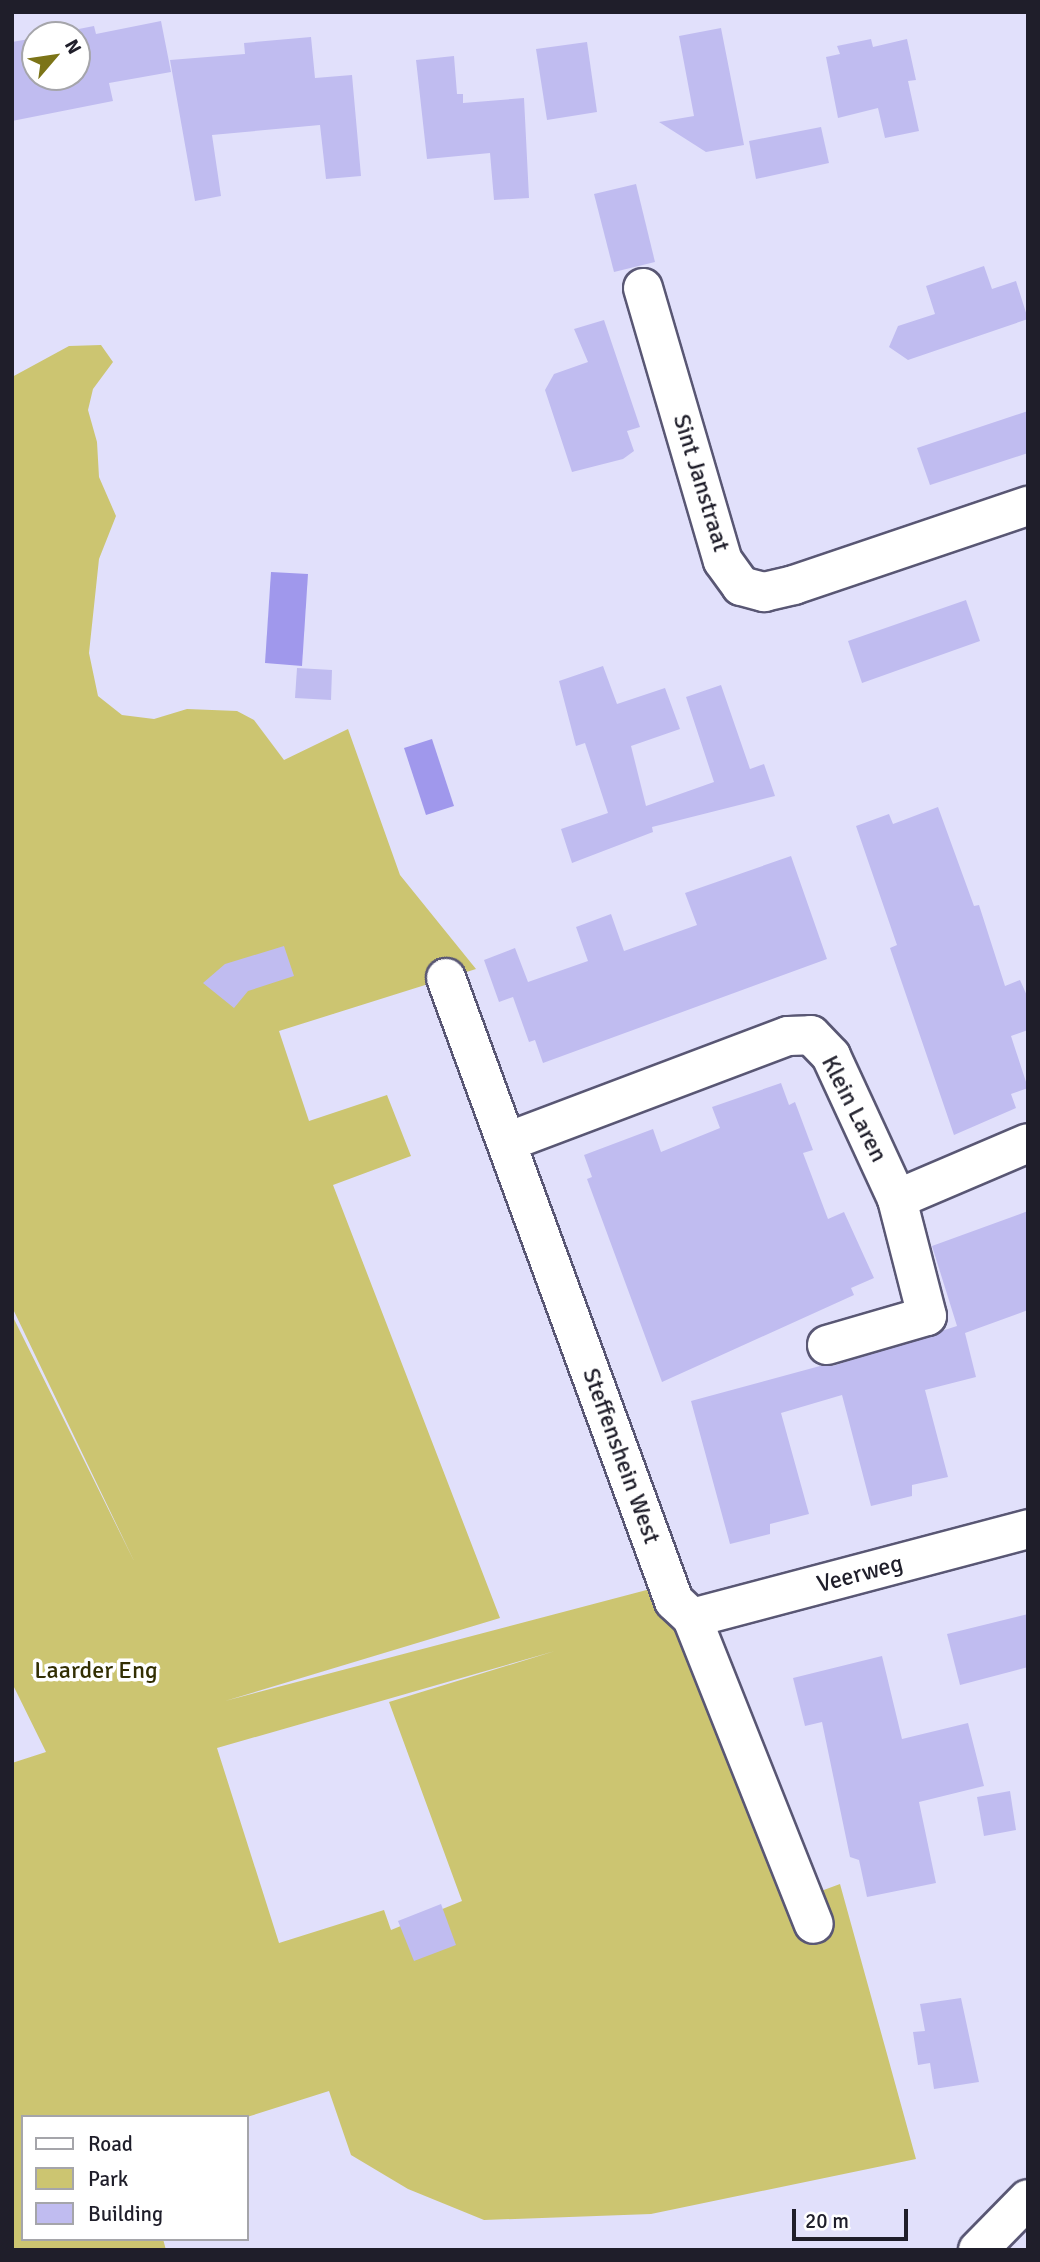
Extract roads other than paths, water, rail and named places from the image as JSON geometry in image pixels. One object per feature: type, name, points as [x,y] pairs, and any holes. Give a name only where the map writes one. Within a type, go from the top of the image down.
[{"type":"street","name":"Sint Janstraat","points":[[643,288],[723,561],[741,586],[764,592],[794,585],[1028,506]]},
{"type":"street","name":"Steffenshein West","points":[[446,978],[507,1142],[670,1610],[814,1924]]},
{"type":"street","name":"Klein Laren","points":[[507,1142],[788,1036],[811,1035],[831,1056],[897,1199],[927,1316],[827,1346]]},
{"type":"street","points":[[897,1199],[1028,1143]]},
{"type":"street","name":"Veerweg","points":[[670,1610],[1028,1529]]},
{"type":"street","points":[[978,2250],[1028,2199]]},
{"type":"park label","name":"Laarder Eng","points":[[96,1671]]}]
